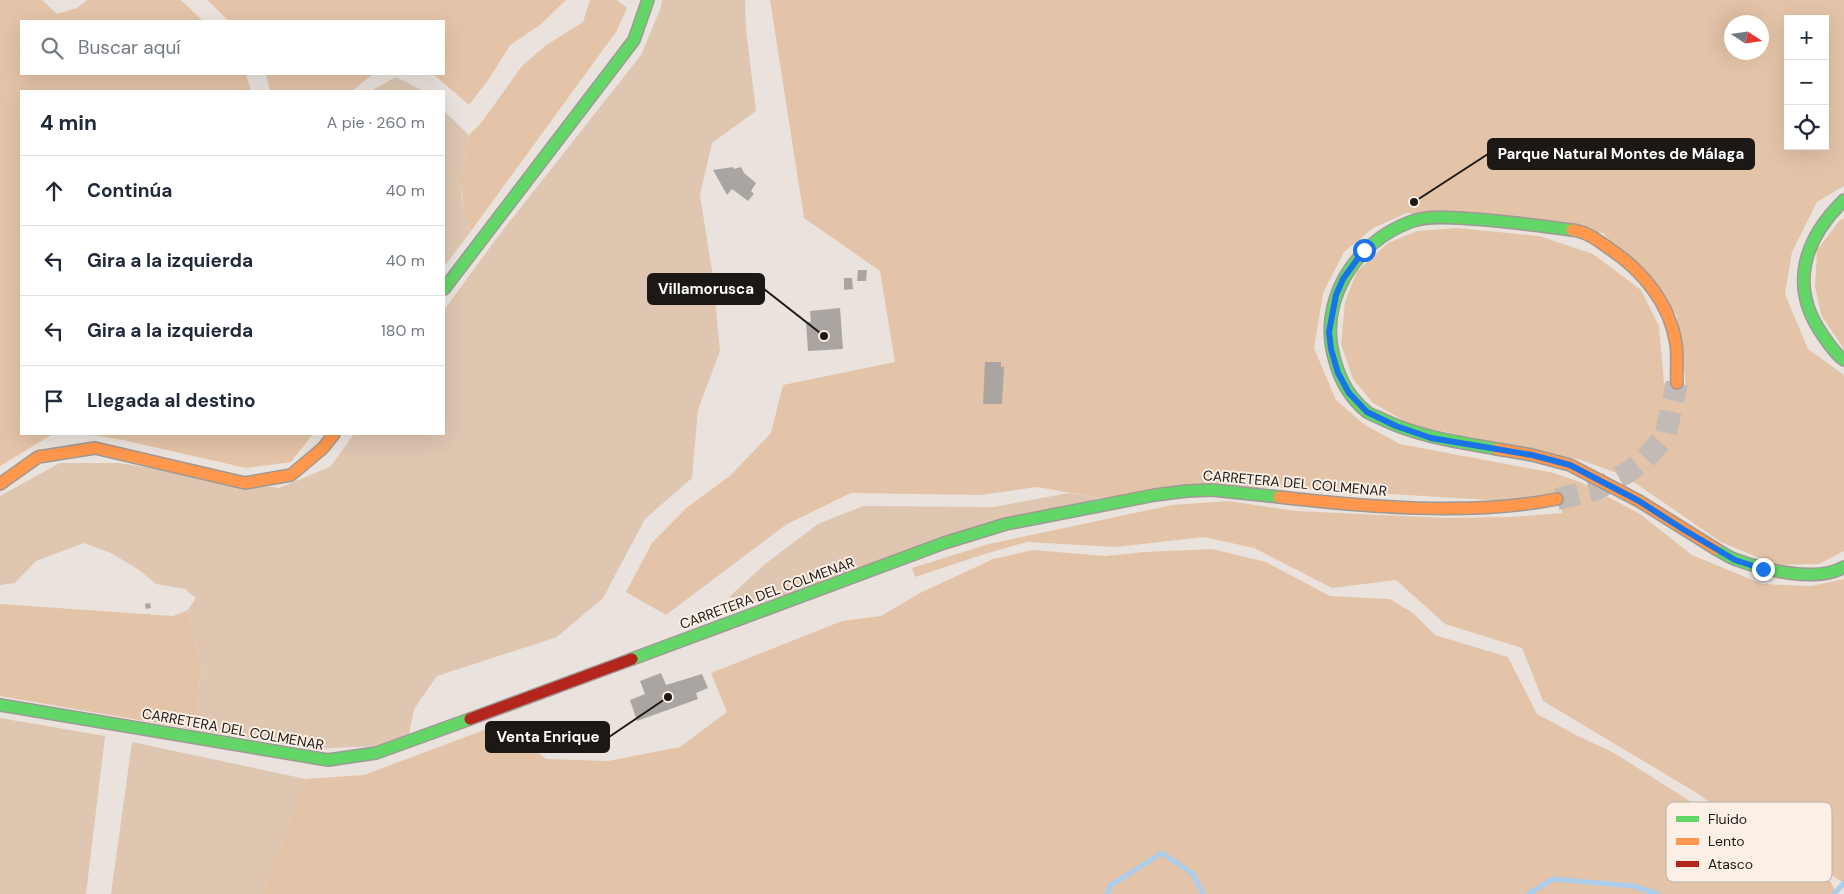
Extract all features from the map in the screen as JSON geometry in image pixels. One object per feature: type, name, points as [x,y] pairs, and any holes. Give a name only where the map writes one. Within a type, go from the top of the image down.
[{"type":"main road","points":[[445,288],[634,40],[648,0]]},
{"type":"main road","points":[[1844,200],[1832,210],[1814,235],[1806,252],[1804,270],[1806,302],[1814,321],[1838,356],[1844,360]]},
{"type":"main road","points":[[1677,383],[1675,343],[1662,302],[1630,264],[1607,246],[1576,230],[1480,219],[1439,217],[1411,221],[1378,239],[1364,250],[1343,279],[1336,295],[1329,332],[1331,349],[1338,373],[1349,393],[1367,412],[1396,426],[1431,438],[1532,455],[1570,465],[1639,501],[1735,560],[1744,563],[1786,574],[1816,574],[1839,570],[1844,567]]},
{"type":"main road","points":[[0,484],[38,457],[95,448],[245,483],[291,475],[323,448],[333,435]]},
{"type":"main road","name":"CARRETERA DEL COLMENAR","points":[[0,705],[328,760],[376,753],[710,632],[944,543],[1006,524],[1155,495],[1212,490],[1332,503],[1405,507],[1462,508],[1557,500]]},
{"type":"shaded area","points":[[0,0],[42,0],[57,14],[77,8],[87,0],[181,0],[202,20],[20,20],[20,75],[246,75],[251,90],[20,90],[20,435],[51,435],[0,466]]},
{"type":"shaded area","points":[[207,0],[566,0],[540,25],[510,45],[489,79],[469,105],[434,75],[445,75],[445,20],[228,20]]},
{"type":"shaded area","points":[[590,0],[617,0],[627,8],[616,32],[471,231],[464,217],[461,180],[469,135],[481,123],[522,66],[545,46],[583,22]]},
{"type":"shaded area","points":[[662,0],[745,0],[746,29],[756,111],[712,143],[700,195],[713,277],[720,351],[698,410],[692,478],[645,519],[603,598],[557,637],[437,676],[414,709],[409,734],[374,746],[316,749],[196,730],[201,667],[188,610],[196,598],[185,589],[156,584],[139,570],[111,553],[84,543],[36,561],[15,583],[0,585],[0,496],[60,463],[119,463],[279,488],[330,467],[353,435],[445,435],[445,309],[496,239],[641,55],[661,7]]},
{"type":"shaded area","points":[[770,0],[1844,0],[1844,186],[1817,202],[1792,252],[1785,294],[1808,349],[1844,375],[1844,551],[1819,564],[1776,565],[1721,542],[1625,476],[1581,460],[1411,425],[1373,403],[1353,379],[1341,344],[1345,302],[1357,271],[1388,243],[1417,231],[1457,228],[1539,236],[1593,254],[1641,290],[1659,326],[1664,383],[1686,387],[1677,315],[1603,233],[1407,213],[1373,228],[1344,252],[1323,293],[1314,348],[1336,400],[1365,425],[1400,444],[1554,473],[1580,482],[1640,514],[1692,555],[1762,584],[1811,586],[1844,579],[1844,883],[1832,876],[1832,802],[1709,802],[1543,701],[1522,648],[1445,624],[1396,580],[1332,588],[1254,548],[1204,537],[1116,547],[1027,542],[915,577],[912,568],[989,544],[1172,505],[1228,501],[1296,511],[1446,518],[1510,517],[1562,513],[1560,495],[1537,503],[1275,487],[1100,498],[1037,487],[980,495],[851,493],[787,524],[666,615],[626,592],[652,543],[686,508],[730,476],[771,433],[783,385],[895,362],[880,271],[804,218]]},
{"type":"shaded area","points":[[266,75],[372,75],[353,90],[270,90]]},
{"type":"shaded area","points":[[396,77],[422,90],[373,90]]},
{"type":"shaded area","points":[[445,112],[469,135],[463,172],[462,195],[466,219],[471,231],[445,266]]},
{"type":"shaded area","points":[[1844,218],[1844,349],[1821,315],[1815,286],[1817,250],[1840,220]]},
{"type":"shaded area","points":[[91,435],[312,435],[291,462],[246,468],[123,440]]},
{"type":"shaded area","points":[[1069,493],[1100,498],[762,602],[729,597],[765,564],[818,524],[863,506],[993,507]]},
{"type":"shaded area","points":[[1212,549],[1266,562],[1330,596],[1390,599],[1413,613],[1435,635],[1508,657],[1537,714],[1616,754],[1691,802],[1666,802],[1666,882],[1831,882],[1837,894],[262,894],[306,779],[364,775],[503,723],[546,759],[608,761],[680,747],[727,712],[711,673],[842,621],[881,616],[920,593],[993,559],[1033,550],[1105,556]]},
{"type":"shaded area","points":[[0,604],[173,616],[188,610],[201,667],[196,730],[0,696]]},
{"type":"shaded area","points":[[0,718],[105,736],[86,894],[0,894]]},
{"type":"shaded area","points":[[132,742],[306,779],[262,894],[111,894]]},
{"type":"building","points":[[733,167],[734,169],[741,167],[744,173],[756,183],[751,191],[754,194],[748,201],[732,189],[727,195],[713,170]]},
{"type":"building","points":[[858,270],[867,270],[866,281],[857,281]]},
{"type":"building","points":[[844,278],[852,278],[853,289],[844,290]]},
{"type":"building","points":[[840,308],[843,349],[808,351],[806,322],[811,322],[810,311]]},
{"type":"building","points":[[985,362],[1001,362],[1001,367],[1004,367],[1002,404],[983,404]]},
{"type":"building","points":[[150,603],[151,608],[146,609],[145,604]]},
{"type":"building","points":[[661,673],[666,685],[702,674],[708,688],[696,693],[698,699],[637,721],[630,700],[645,694],[640,681]]},
{"type":"waterway","points":[[1107,894],[1111,885],[1162,853],[1193,874],[1203,894]]},
{"type":"waterway","points":[[1528,894],[1553,879],[1633,886],[1658,894]]},
{"type":"waterway","points":[[1834,894],[1844,883]]},
{"type":"tunnel","points":[[1557,499],[1595,490],[1630,471],[1645,459],[1665,437],[1677,383]]},
{"type":"traffic: fast","points":[[445,288],[634,40],[648,0]]},
{"type":"traffic: fast","points":[[1844,200],[1819,230],[1811,246],[1804,280],[1806,298],[1812,316],[1829,345],[1844,360]]},
{"type":"traffic: fast","points":[[1497,449],[1411,431],[1370,414],[1361,407],[1347,389],[1335,361],[1331,339],[1331,317],[1336,297],[1345,277],[1372,244],[1390,232],[1416,220],[1441,217],[1473,219],[1572,230]]},
{"type":"traffic: fast","points":[[632,659],[944,543],[1006,524],[1155,495],[1187,491],[1212,490],[1279,497]]},
{"type":"traffic: fast","points":[[1716,549],[1732,558],[1776,571],[1820,574],[1833,572],[1844,567]]},
{"type":"traffic: fast","points":[[0,705],[328,760],[376,753],[470,719]]},
{"type":"traffic: slow","points":[[1572,230],[1592,237],[1622,258],[1644,278],[1653,290],[1668,315],[1673,329],[1677,349],[1677,383]]},
{"type":"traffic: slow","points":[[0,484],[38,457],[95,448],[245,483],[291,475],[323,448],[333,435]]},
{"type":"traffic: slow","points":[[1497,449],[1532,455],[1570,465],[1639,501],[1716,549]]},
{"type":"traffic: slow","points":[[1279,497],[1383,507],[1418,508],[1490,507],[1557,499]]},
{"type":"traffic: jam","points":[[470,719],[632,659]]},
{"type":"place","name":"Parque Natural Montes de Málaga","points":[[1414,202]]},
{"type":"place","name":"Villamorusca","points":[[824,336]]},
{"type":"place","name":"Venta Enrique","points":[[668,697]]},
{"type":"route","points":[[1364,250],[1343,279],[1336,295],[1329,332],[1331,349],[1338,373],[1349,393],[1367,412],[1396,426],[1431,438],[1532,455],[1570,465],[1639,501],[1735,560],[1763,569]]}]
